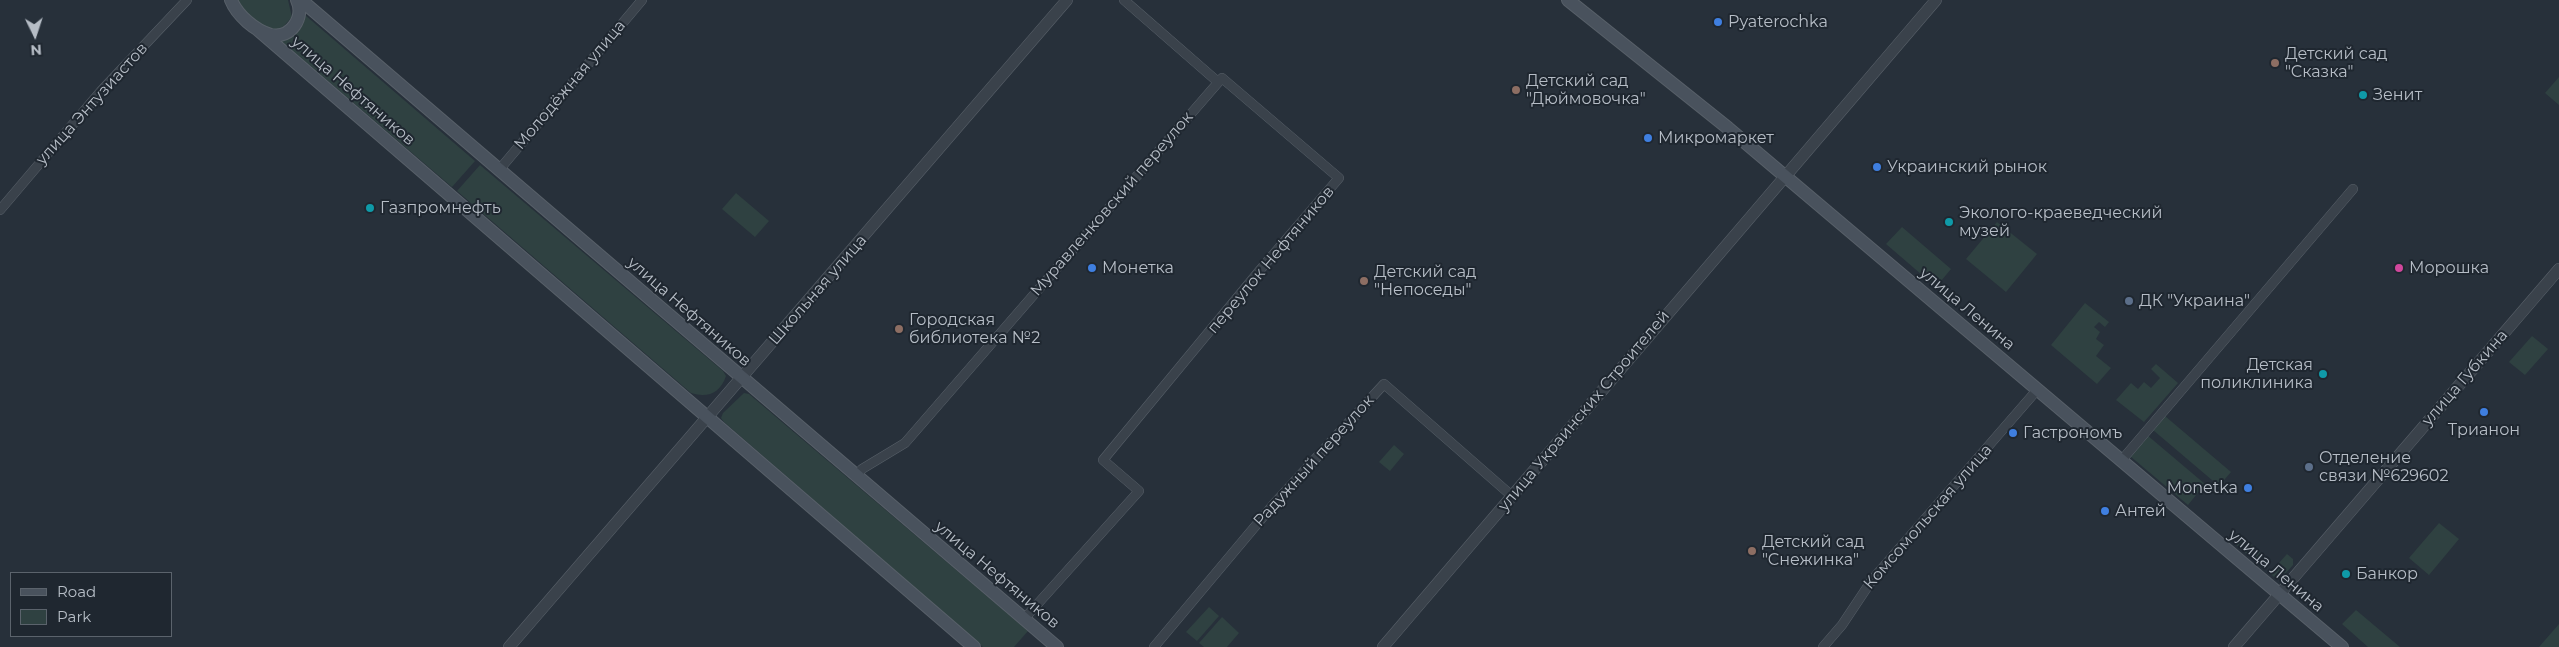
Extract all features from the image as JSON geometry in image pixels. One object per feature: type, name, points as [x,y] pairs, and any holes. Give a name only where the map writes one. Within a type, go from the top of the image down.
[{"type":"main road","name":"улица Нефтяников","points":[[223,0],[974,647]]},
{"type":"main road","name":"улица Нефтяников","points":[[231,0],[242,16]]},
{"type":"main road","name":"улица Нефтяников","points":[[257,29],[275,35],[290,30],[299,16],[296,0]]},
{"type":"main road","name":"улица Нефтяников","points":[[301,0],[1057,647]]},
{"type":"main road","name":"улица Ленина","points":[[1568,0],[1785,175],[2342,647]]},
{"type":"street","name":"улица Энтузиастов","points":[[0,210],[101,91],[187,0]]},
{"type":"street","name":"Молодёжная улица","points":[[499,170],[642,0]]},
{"type":"street","name":"Школьная улица","points":[[509,647],[1067,0]]},
{"type":"street","name":"переулок Нефтяников","points":[[1024,619],[1139,491],[1103,460],[1260,270],[1339,178],[1124,0]]},
{"type":"street","name":"улица Украинских Строителей","points":[[1383,647],[1936,0]]},
{"type":"street","name":"Муравленковский переулок","points":[[856,476],[862,470],[905,443],[1220,80]]},
{"type":"street","points":[[2121,461],[2353,189]]},
{"type":"street","name":"улица Губкина","points":[[2234,647],[2559,269]]},
{"type":"street","name":"Радужный переулок","points":[[1154,647],[1273,505],[1384,384],[1512,496]]},
{"type":"street","name":"Комсомольская улица","points":[[1823,647],[1842,625],[1872,580],[2037,390]]},
{"type":"green space","points":[[236,0],[288,0],[292,17],[281,29],[268,28],[249,16]]},
{"type":"green space","points":[[305,15],[475,161],[452,187],[281,41],[298,32],[303,24]]},
{"type":"green space","points":[[2559,77],[2559,105],[2545,93]]},
{"type":"green space","points":[[480,165],[723,371],[726,376],[717,391],[708,395],[691,393],[457,191]]},
{"type":"green space","points":[[736,193],[769,221],[755,237],[722,209]]},
{"type":"green space","points":[[1997,222],[2037,254],[2006,292],[1966,259]]},
{"type":"green space","points":[[1902,227],[1951,269],[1936,287],[1886,244]]},
{"type":"green space","points":[[2085,303],[2109,322],[2105,327],[2099,322],[2094,327],[2100,332],[2096,339],[2104,345],[2096,356],[2111,368],[2097,384],[2051,345]]},
{"type":"green space","points":[[2532,336],[2548,349],[2525,375],[2509,362]]},
{"type":"green space","points":[[2156,364],[2178,383],[2144,422],[2116,400],[2131,383],[2138,389],[2144,382],[2151,388],[2160,378],[2151,369]]},
{"type":"green space","points":[[744,393],[749,394],[1028,631],[1014,647],[983,647],[724,422],[721,418],[723,413]]},
{"type":"green space","points":[[2165,416],[2231,472],[2219,486],[2153,430]]},
{"type":"green space","points":[[2147,435],[2205,484],[2188,505],[2130,456]]},
{"type":"green space","points":[[1394,445],[1404,454],[1390,471],[1379,462]]},
{"type":"green space","points":[[2439,523],[2459,539],[2429,575],[2409,558]]},
{"type":"green space","points":[[2241,535],[2270,561],[2264,569],[2234,543]]},
{"type":"green space","points":[[2287,554],[2293,559],[2293,565],[2283,576],[2275,578],[2270,573]]},
{"type":"green space","points":[[1209,607],[1219,616],[1197,641],[1186,632]]},
{"type":"green space","points":[[2356,610],[2400,647],[2368,647],[2342,624]]},
{"type":"green space","points":[[1222,617],[1239,633],[1227,647],[1204,647],[1199,643]]},
{"type":"green space","points":[[2559,624],[2559,647],[2539,647]]},
{"type":"place","name":"Pyaterochka","points":[[1718,22]]},
{"type":"place","name":"Детский сад \"Сказка\"","points":[[2275,63]]},
{"type":"place","name":"Детский сад \"Дюймовочка\"","points":[[1516,90]]},
{"type":"place","name":"Зенит","points":[[2363,95]]},
{"type":"place","name":"Микромаркет","points":[[1648,138]]},
{"type":"place","name":"Украинский рынок","points":[[1877,167]]},
{"type":"place","name":"Газпромнефть","points":[[370,208]]},
{"type":"place","name":"Эколого-краеведческий музей","points":[[1949,222]]},
{"type":"place","name":"Монетка","points":[[1092,268]]},
{"type":"place","name":"Морошка","points":[[2399,268]]},
{"type":"place","name":"Детский сад \"Непоседы\"","points":[[1364,281]]},
{"type":"place","name":"ДК \"Украина\"","points":[[2129,301]]},
{"type":"place","name":"Городская библиотека №2","points":[[899,329]]},
{"type":"place","name":"Детская поликлиника","points":[[2323,374]]},
{"type":"place","name":"Трианон","points":[[2484,412]]},
{"type":"place","name":"Гастрономъ","points":[[2013,433]]},
{"type":"place","name":"Отделение связи №629602","points":[[2309,467]]},
{"type":"place","name":"Monetka","points":[[2248,488]]},
{"type":"place","name":"Антей","points":[[2105,511]]},
{"type":"place","name":"Детский сад \"Снежинка\"","points":[[1752,551]]},
{"type":"place","name":"Банкор","points":[[2346,574]]}]
